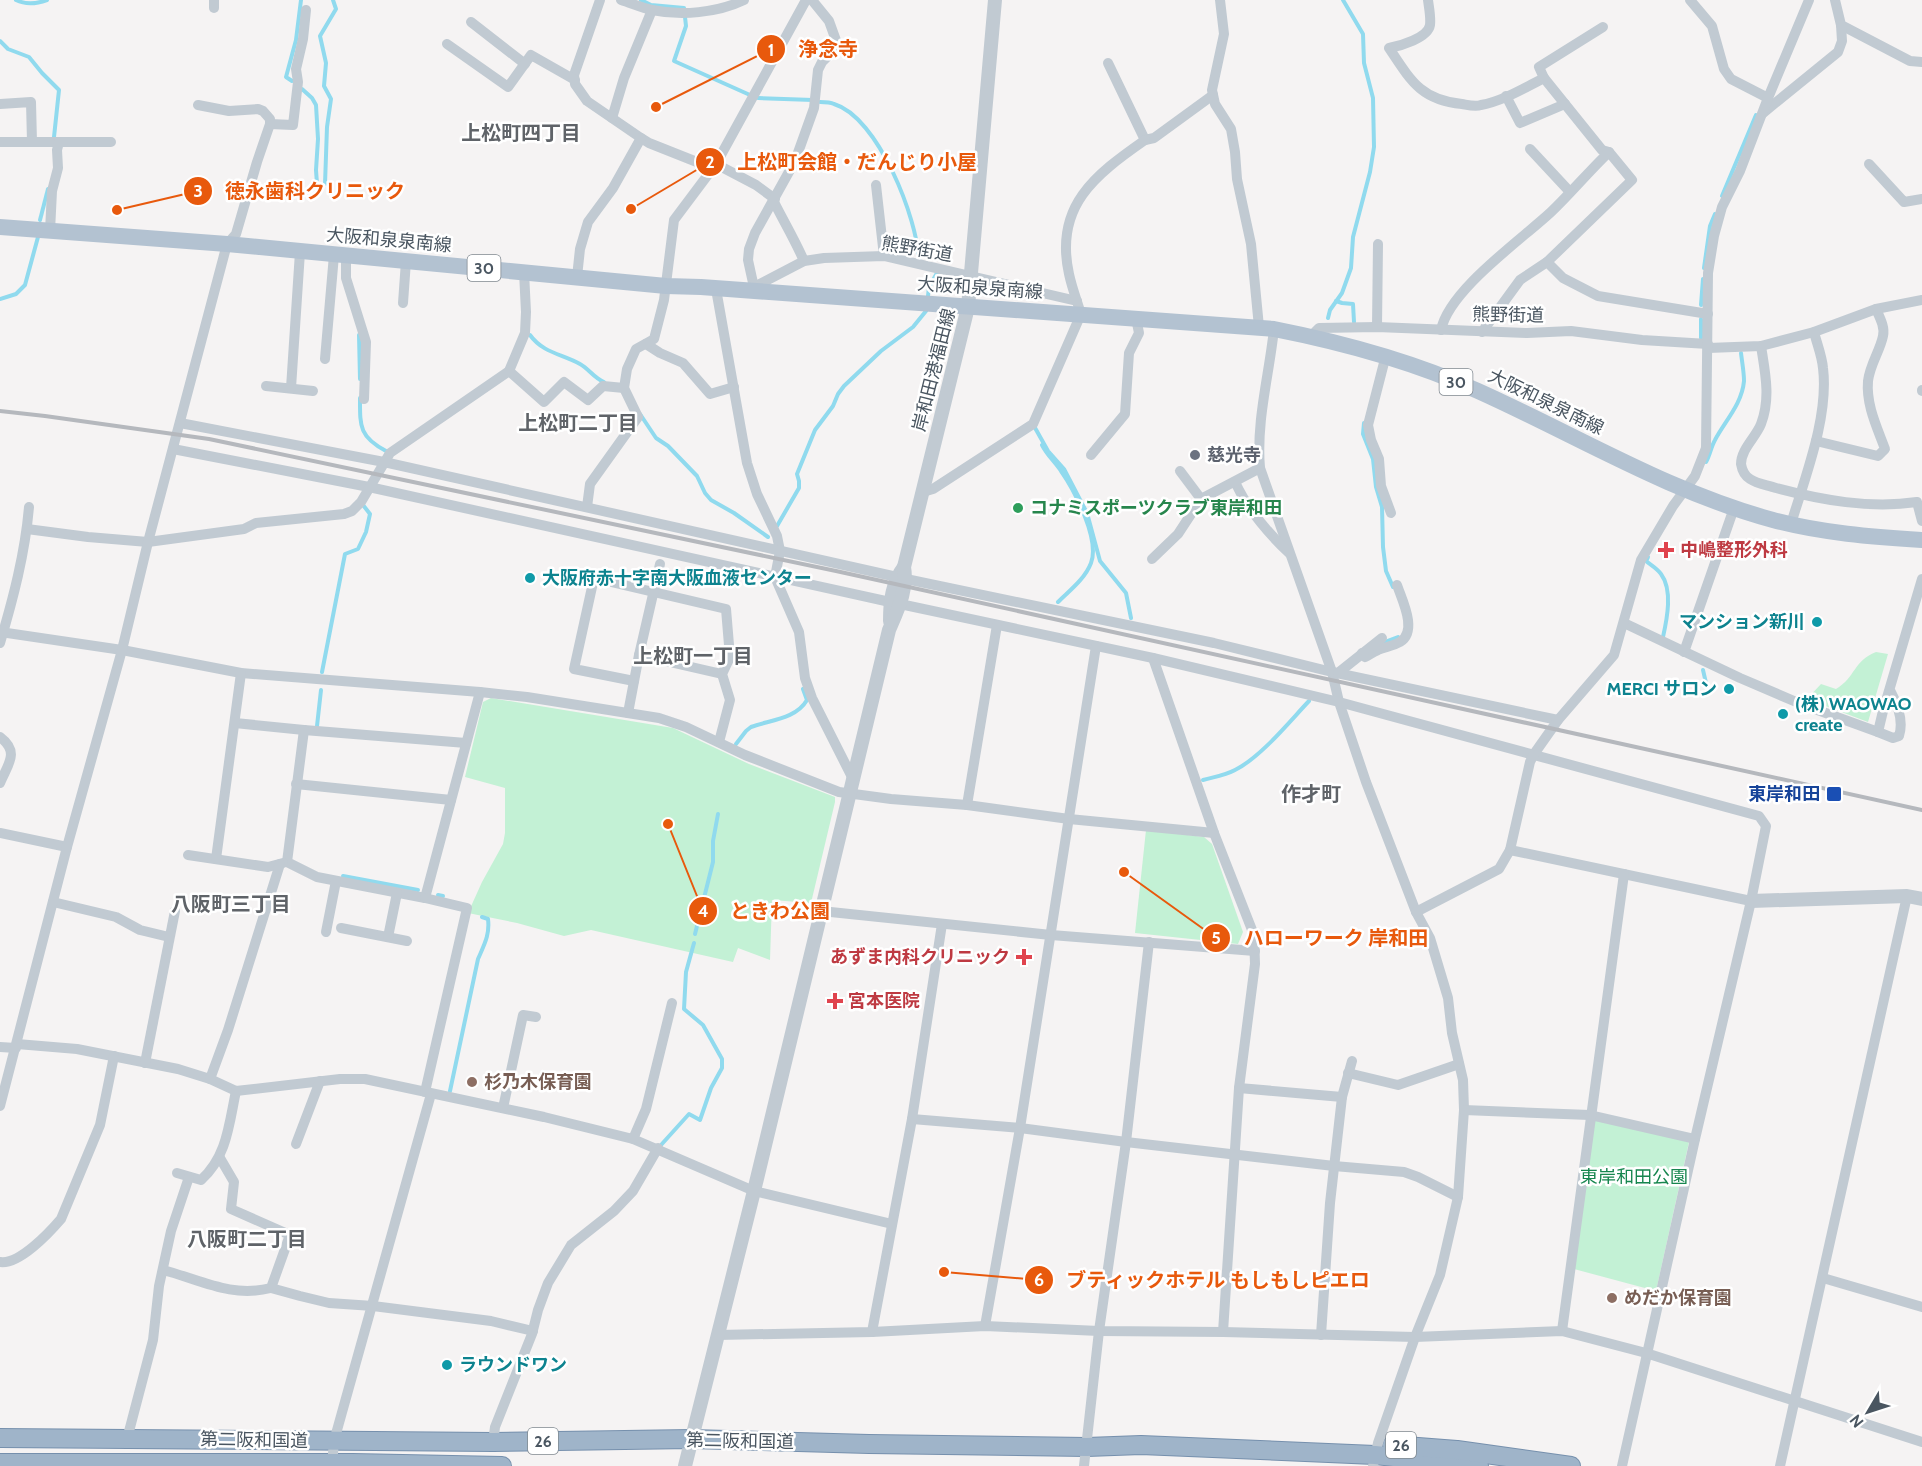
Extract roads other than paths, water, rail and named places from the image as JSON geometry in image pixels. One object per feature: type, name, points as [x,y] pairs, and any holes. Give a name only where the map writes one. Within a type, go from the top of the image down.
[{"type":"highway","name":"第二阪和国道","points":[[0,1438],[493,1442],[692,1439],[1087,1447],[1141,1445],[1232,1449],[1263,1441],[1375,1455]]},
{"type":"highway","name":"26","points":[[1375,1455],[1457,1450],[1570,1466]]},
{"type":"highway","name":"26","points":[[1375,1455],[1479,1466]]},
{"type":"highway","name":"第二阪和国道","points":[[0,1463],[501,1466]]},
{"type":"main road","name":"大阪和泉泉南線","points":[[0,227],[227,244],[666,286],[755,289],[968,307],[1079,308],[1136,318],[1266,328],[1311,336],[1386,356],[1431,371],[1478,391],[1684,490],[1734,508],[1774,520],[1840,533],[1922,540]]},
{"type":"street","points":[[600,0],[574,75],[575,84],[587,101],[649,143],[714,166],[756,185],[775,200],[804,261]]},
{"type":"street","points":[[621,0],[652,10],[684,13],[732,6],[744,0]]},
{"type":"street","points":[[587,507],[590,484],[638,417],[624,388],[627,369],[636,349],[654,339],[664,300],[674,220],[714,166],[806,0]]},
{"type":"street","points":[[755,289],[748,260],[749,249],[755,232],[795,161],[814,108],[818,70],[822,62],[838,46],[830,21],[812,0]]},
{"type":"street","name":"岸和田港福田線","points":[[685,1466],[968,307],[995,0]]},
{"type":"street","points":[[1220,0],[1224,34],[1212,90],[1215,104],[1231,129],[1237,179],[1266,328],[1259,448],[1260,468],[1335,672],[1339,702],[1366,782],[1416,912],[1430,938],[1448,998],[1452,1034],[1462,1080],[1464,1110],[1458,1197],[1440,1275],[1415,1337],[1375,1455]]},
{"type":"street","points":[[1428,0],[1430,26],[1426,34],[1400,46],[1389,48],[1405,73],[1426,94],[1455,103],[1479,106],[1544,78]]},
{"type":"street","points":[[1690,0],[1712,26],[1725,69],[1731,79],[1768,98]]},
{"type":"street","points":[[1416,912],[1499,869],[1510,850],[1530,762],[1558,720],[1614,656],[1641,560],[1672,506],[1695,476],[1706,448],[1708,273],[1713,236],[1722,207],[1740,171],[1809,0]]},
{"type":"street","points":[[1763,113],[1838,52],[1842,41],[1841,24],[1835,0]]},
{"type":"street","points":[[270,124],[293,124],[301,100],[296,69],[303,39],[306,10]]},
{"type":"street","points":[[612,118],[624,78],[652,10]]},
{"type":"street","points":[[471,22],[525,64]]},
{"type":"street","points":[[1841,24],[1910,61],[1922,62]]},
{"type":"street","points":[[1482,332],[1520,280],[1547,262],[1632,180],[1609,152],[1602,150],[1544,78],[1539,67],[1603,27]]},
{"type":"street","points":[[303,39],[314,41]]},
{"type":"street","points":[[447,44],[508,87],[531,55],[575,80]]},
{"type":"street","points":[[1108,63],[1145,140]]},
{"type":"street","points":[[922,492],[933,489],[1033,424],[1079,308],[1068,274],[1066,254],[1066,233],[1070,215],[1091,183],[1108,165],[1145,140],[1154,138],[1213,95]]},
{"type":"street","points":[[1506,96],[1520,123],[1565,104]]},
{"type":"street","points":[[0,104],[31,102],[32,142]]},
{"type":"street","points":[[0,1106],[67,847],[122,650],[148,542],[227,244],[236,234],[256,162],[270,124],[270,119],[258,109],[229,111],[198,105]]},
{"type":"street","points":[[578,277],[580,249],[588,222],[613,188],[641,138]]},
{"type":"street","points":[[0,142],[111,142]]},
{"type":"street","points":[[50,231],[52,191],[58,168],[59,142]]},
{"type":"street","points":[[1530,148],[1570,192]]},
{"type":"street","points":[[1441,330],[1443,320],[1477,276],[1540,223],[1609,152]]},
{"type":"street","points":[[1869,164],[1904,202],[1922,199]]},
{"type":"street","points":[[876,185],[884,256]]},
{"type":"street","points":[[1377,327],[1378,244]]},
{"type":"street","points":[[291,388],[300,252]]},
{"type":"street","points":[[325,359],[340,256]]},
{"type":"street","points":[[340,256],[366,342],[364,399]]},
{"type":"street","name":"熊野街道","points":[[755,289],[804,261],[884,256],[970,276],[1079,308]]},
{"type":"street","points":[[403,303],[406,261]]},
{"type":"street","points":[[1547,262],[1563,278],[1598,296],[1708,314]]},
{"type":"street","points":[[27,529],[148,542],[352,511],[362,502],[390,453],[509,371],[525,333],[524,272]]},
{"type":"street","points":[[716,289],[747,463],[757,494],[777,536],[780,551],[775,577],[799,632],[805,678],[812,698],[853,779]]},
{"type":"street","name":"熊野街道","points":[[1311,336],[1319,328],[1377,327],[1527,333],[1571,331],[1708,346],[1761,346],[1814,332],[1876,309],[1922,300]]},
{"type":"street","points":[[1816,441],[1878,456],[1885,449],[1872,414],[1868,381],[1873,360],[1883,336],[1883,325],[1876,309]]},
{"type":"street","points":[[1091,455],[1125,414],[1129,353],[1139,333],[1136,318]]},
{"type":"street","points":[[1791,524],[1816,441],[1822,399],[1823,369],[1814,332]]},
{"type":"street","points":[[646,344],[683,363],[710,394],[734,387]]},
{"type":"street","points":[[1761,346],[1767,390],[1766,409],[1761,426],[1743,453],[1741,465],[1744,474],[1751,481],[1800,494],[1846,502],[1882,504],[1917,502],[1922,521]]},
{"type":"street","points":[[1386,356],[1368,425],[1378,459],[1381,486],[1390,513]]},
{"type":"street","points":[[509,371],[544,402],[564,382],[588,400],[603,386],[624,388]]},
{"type":"street","points":[[266,386],[313,391]]},
{"type":"street","points":[[180,423],[384,462],[780,551],[903,574],[1558,720]]},
{"type":"street","points":[[173,449],[369,488],[1153,658],[1339,702],[1759,816],[1766,826],[1751,902],[1622,1466]]},
{"type":"street","points":[[1152,559],[1178,534],[1201,500],[1260,468]]},
{"type":"street","points":[[1180,471],[1201,500]]},
{"type":"street","points":[[1235,482],[1242,496],[1274,539],[1291,556]]},
{"type":"street","points":[[29,507],[18,577],[1,636],[122,650],[241,673],[480,692],[628,713],[669,721],[686,727],[745,755],[839,792],[967,805],[1069,819],[1214,833]]},
{"type":"street","points":[[1684,652],[1734,508]]},
{"type":"street","points":[[628,713],[660,564]]},
{"type":"street","points":[[634,681],[574,669],[594,578],[726,609],[730,657],[722,674],[730,700],[719,742]]},
{"type":"street","points":[[1878,732],[1922,579]]},
{"type":"street","points":[[1335,672],[1364,655],[1400,642],[1406,636],[1407,619],[1397,585]]},
{"type":"street","points":[[1624,623],[1800,704],[1893,738],[1899,736],[1900,722],[1896,701],[1890,690]]},
{"type":"street","points":[[967,805],[997,625]]},
{"type":"street","points":[[1364,655],[1382,638]]},
{"type":"street","points":[[985,1326],[1020,1128],[1096,646]]},
{"type":"street","points":[[639,655],[722,674]]},
{"type":"street","points":[[1153,658],[1214,833],[1254,935],[1256,964],[1239,1088],[1223,1332]]},
{"type":"street","points":[[216,859],[241,673]]},
{"type":"street","points":[[425,898],[480,692]]},
{"type":"street","points":[[235,723],[466,743]]},
{"type":"street","points":[[210,1079],[283,863],[304,730]]},
{"type":"street","points":[[0,737],[8,743],[12,750],[11,759],[0,783]]},
{"type":"street","points":[[296,784],[451,800]]},
{"type":"street","points":[[0,833],[67,847]]},
{"type":"street","points":[[1510,850],[1751,902],[1907,896],[1922,899]]},
{"type":"street","points":[[188,855],[268,867],[283,863],[317,877],[467,908],[428,1093],[373,1306],[334,1441],[333,1465]]},
{"type":"street","points":[[1562,1331],[1624,874]]},
{"type":"street","points":[[326,932],[325,912],[336,881]]},
{"type":"street","points":[[388,937],[397,893]]},
{"type":"street","points":[[1780,1466],[1907,896]]},
{"type":"street","points":[[53,902],[116,917],[140,930],[169,938]]},
{"type":"street","points":[[145,1063],[175,911]]},
{"type":"street","points":[[820,911],[1051,935],[1255,951]]},
{"type":"street","points":[[872,1332],[912,1119],[942,924]]},
{"type":"street","points":[[349,926],[407,941]]},
{"type":"street","points":[[1084,1466],[1149,942]]},
{"type":"street","points":[[633,1139],[646,1109],[672,1003]]},
{"type":"street","points":[[503,1108],[524,1015],[536,1017]]},
{"type":"street","points":[[0,1047],[77,1049],[178,1070],[210,1079],[236,1091],[320,1081],[365,1079],[503,1108],[633,1139],[754,1191],[892,1224]]},
{"type":"street","points":[[0,1262],[5,1263],[18,1258],[50,1232],[61,1219],[100,1125],[114,1056]]},
{"type":"street","points":[[1321,1335],[1334,1166],[1342,1097],[1352,1061]]},
{"type":"street","points":[[1348,1073],[1398,1085],[1459,1064]]},
{"type":"street","points":[[296,1144],[320,1081]]},
{"type":"street","points":[[1239,1088],[1342,1097]]},
{"type":"street","points":[[177,1173],[201,1180],[210,1172],[220,1158],[228,1133],[236,1091]]},
{"type":"street","points":[[1464,1110],[1590,1115],[1695,1139]]},
{"type":"street","points":[[912,1119],[1020,1128],[1334,1166],[1404,1172],[1458,1197]]},
{"type":"street","points":[[493,1442],[495,1427],[533,1331],[548,1283],[571,1245],[614,1211],[633,1191],[658,1148]]},
{"type":"street","points":[[220,1158],[234,1182],[231,1209],[290,1234],[272,1288]]},
{"type":"street","points":[[127,1439],[153,1340],[171,1231],[189,1177]]},
{"type":"street","points":[[163,1270],[230,1290],[255,1292],[272,1288],[329,1303],[373,1306],[491,1321],[533,1331]]},
{"type":"street","points":[[1823,1278],[1922,1307]]},
{"type":"street","points":[[718,1335],[872,1332],[985,1326],[1099,1331],[1415,1337],[1562,1331],[1647,1353],[1922,1442]]},
{"type":"waterway","points":[[16,0],[24,3],[47,0]]},
{"type":"waterway","points":[[292,81],[286,77],[296,40],[301,0]]},
{"type":"waterway","points":[[325,184],[327,127],[331,99],[324,86],[326,63],[320,36],[336,9],[333,0]]},
{"type":"waterway","points":[[641,0],[651,5],[684,8]]},
{"type":"waterway","points":[[1328,318],[1330,310],[1342,293],[1351,268],[1353,237],[1374,147],[1373,98],[1364,63],[1363,34],[1343,0]]},
{"type":"waterway","points":[[685,17],[686,26],[674,61],[750,95]]},
{"type":"waterway","points":[[0,41],[8,49],[29,57],[59,90],[54,137]]},
{"type":"waterway","points":[[302,89],[316,105],[317,184]]},
{"type":"waterway","points":[[758,98],[813,100]]},
{"type":"waterway","points":[[820,102],[832,103],[850,113],[866,128],[880,148],[903,197],[917,243],[919,262]]},
{"type":"waterway","points":[[1722,196],[1756,115]]},
{"type":"waterway","points":[[40,220],[48,189]]},
{"type":"waterway","points":[[1704,268],[1710,226],[1715,214]]},
{"type":"waterway","points":[[0,299],[16,294],[25,285],[38,237]]},
{"type":"waterway","points":[[928,296],[929,287],[937,273]]},
{"type":"waterway","points":[[1701,305],[1703,279]]},
{"type":"waterway","points":[[1336,301],[1353,304],[1354,322]]},
{"type":"waterway","points":[[777,526],[799,488],[797,474],[815,430],[833,406],[838,394],[881,351],[913,327],[926,311]]},
{"type":"waterway","points":[[1701,319],[1701,338]]},
{"type":"waterway","points":[[359,335],[360,379]]},
{"type":"waterway","points":[[530,335],[541,346],[580,364],[604,382]]},
{"type":"waterway","points":[[1706,462],[1714,443],[1737,405],[1743,389],[1741,353]]},
{"type":"waterway","points":[[360,398],[363,430],[371,441],[386,451]]},
{"type":"waterway","points":[[640,414],[656,438],[668,446],[697,476],[711,500],[768,537]]},
{"type":"waterway","points":[[1364,423],[1363,434],[1373,459],[1376,487],[1382,507],[1386,571],[1393,587]]},
{"type":"waterway","points":[[1034,426],[1048,451],[1064,469],[1087,513],[1100,561],[1126,593],[1131,618]]},
{"type":"waterway","points":[[1042,445],[1073,491],[1085,516],[1092,542],[1093,553],[1088,569],[1058,602]]},
{"type":"waterway","points":[[322,672],[345,554],[358,549],[366,532],[370,514],[363,505]]},
{"type":"waterway","points":[[1648,557],[1646,561],[1660,572],[1667,588],[1668,605],[1663,637]]},
{"type":"waterway","points":[[1382,643],[1398,637]]},
{"type":"waterway","points":[[1703,670],[1706,683]]},
{"type":"waterway","points":[[736,744],[751,727],[782,718],[796,711],[807,700],[803,689]]},
{"type":"waterway","points":[[317,726],[321,690]]},
{"type":"waterway","points":[[1203,780],[1235,770],[1255,757],[1309,701]]},
{"type":"waterway","points":[[695,934],[713,862],[713,841],[718,814]]},
{"type":"waterway","points":[[343,876],[418,890]]},
{"type":"waterway","points":[[438,895],[443,896]]},
{"type":"waterway","points":[[450,1091],[478,959],[487,935],[488,919],[482,917]]},
{"type":"waterway","points":[[661,1145],[689,1114],[700,1120],[711,1088],[722,1068],[722,1059],[703,1025],[684,1009],[686,972],[694,943]]},
{"type":"railway","points":[[0,411],[209,439],[836,571],[1922,810]]},
{"type":"place","name":"浄念寺","points":[[656,107]]},
{"type":"place","name":"上松町会館・だんじり小屋","points":[[631,209]]},
{"type":"place","name":"徳永歯科クリニック","points":[[117,210]]},
{"type":"place","name":"慈光寺","points":[[1195,455]]},
{"type":"place","name":"コナミスポーツクラブ東岸和田","points":[[1018,508]]},
{"type":"place","name":"中嶋整形外科","points":[[1666,550]]},
{"type":"place","name":"大阪府赤十字南大阪血液センター","points":[[530,578]]},
{"type":"place","name":"マンション新川","points":[[1817,622]]},
{"type":"place","name":"MERCI サロン","points":[[1729,689]]},
{"type":"place","name":"(株) WAOWAO create","points":[[1783,714]]},
{"type":"place","name":"東岸和田","points":[[1834,794]]},
{"type":"place","name":"ときわ公園","points":[[668,824]]},
{"type":"place","name":"ハローワーク 岸和田","points":[[1124,872]]},
{"type":"place","name":"あずま内科クリニック","points":[[1024,957]]},
{"type":"place","name":"宮本医院","points":[[835,1001]]},
{"type":"place","name":"杉乃木保育園","points":[[472,1082]]},
{"type":"place","name":"ブティックホテル もしもしピエロ","points":[[944,1272]]},
{"type":"place","name":"めだか保育園","points":[[1612,1298]]},
{"type":"place","name":"ラウンドワン","points":[[447,1365]]},
{"type":"district","name":"上松町四丁目","points":[[521,133]]},
{"type":"district","name":"上松町二丁目","points":[[578,423]]},
{"type":"district","name":"上松町一丁目","points":[[693,656]]},
{"type":"district","name":"作才町","points":[[1311,794]]},
{"type":"district","name":"八阪町三丁目","points":[[231,904]]},
{"type":"district","name":"八阪町二丁目","points":[[247,1239]]},
{"type":"park label","name":"東岸和田公園","points":[[1634,1177]]}]
